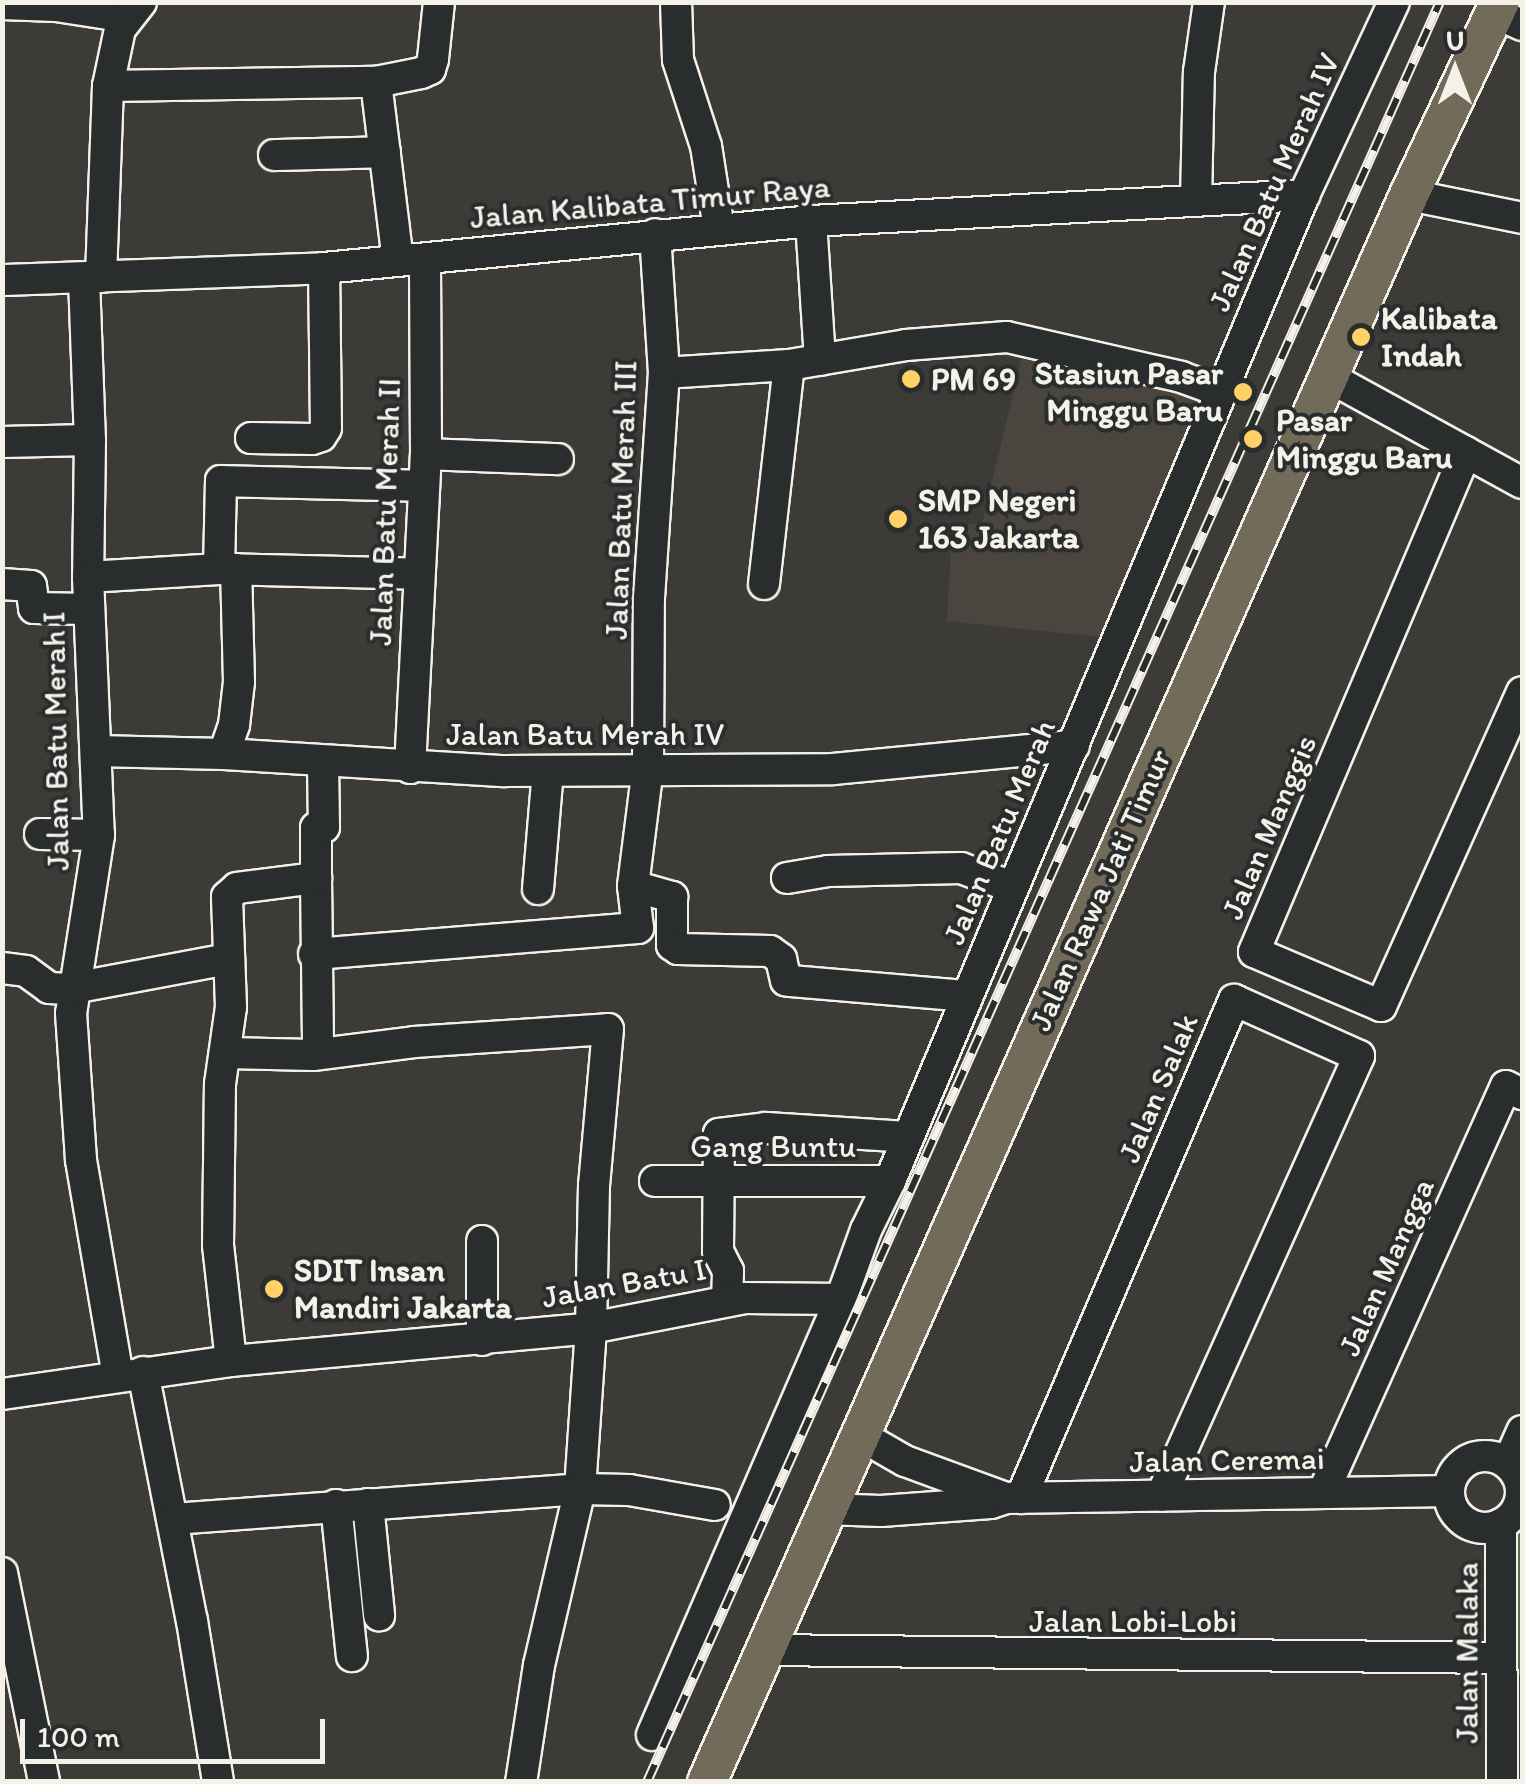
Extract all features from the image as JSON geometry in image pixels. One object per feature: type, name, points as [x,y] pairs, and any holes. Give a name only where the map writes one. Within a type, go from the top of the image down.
[{"type":"main road","name":"Jalan Rawa Jati Timur","points":[[707,1782],[824,1509],[1408,195],[1506,14]]},
{"type":"street","points":[[108,86],[376,82],[430,69],[438,2]]},
{"type":"street","points":[[676,2],[678,60],[706,146],[720,228]]},
{"type":"street","points":[[1196,200],[1199,72],[1209,2]]},
{"type":"street","name":"Jalan Batu Merah IV","points":[[1220,391],[1304,194],[1394,2]]},
{"type":"street","points":[[2,4],[134,10]]},
{"type":"street","name":"Jalan Batu Merah I","points":[[134,10],[115,44],[108,86],[93,278],[88,577],[99,835],[71,1013],[80,1160],[130,1374],[173,1519],[218,1782]]},
{"type":"street","name":"Jalan Batu Merah II","points":[[376,82],[385,152],[412,260],[426,454],[410,768]]},
{"type":"street","points":[[274,155],[385,152]]},
{"type":"street","name":"Jalan Kalibata Timur Raya","points":[[2,280],[93,278],[205,260],[324,268],[720,228],[1304,194]]},
{"type":"street","points":[[1408,195],[1522,218]]},
{"type":"street","points":[[811,222],[820,360]]},
{"type":"street","name":"Jalan Batu Merah III","points":[[314,954],[638,928],[633,886],[648,768],[648,598],[664,373],[655,234]]},
{"type":"street","points":[[251,438],[312,439],[321,436],[326,428],[324,268]]},
{"type":"street","points":[[664,373],[789,365],[906,345],[1007,337],[1128,364],[1220,391]]},
{"type":"street","points":[[764,584],[789,365]]},
{"type":"street","points":[[1329,377],[1522,483]]},
{"type":"street","name":"Jalan Batu Merah","points":[[652,1734],[841,1300],[866,1230],[1074,746],[1220,391]]},
{"type":"street","points":[[2,442],[90,440]]},
{"type":"street","name":"Jalan Manggis","points":[[1466,452],[1254,952],[1381,1006],[1522,692]]},
{"type":"street","points":[[426,454],[558,459]]},
{"type":"street","points":[[224,754],[234,725],[239,682],[221,481],[424,486]]},
{"type":"street","points":[[88,577],[227,568],[418,574]]},
{"type":"street","points":[[2,584],[30,586],[34,608],[89,609]]},
{"type":"street","name":"Jalan Batu Merah IV","points":[[96,751],[224,754],[410,768],[548,770],[833,768],[1074,746]]},
{"type":"street","points":[[318,1054],[314,954],[316,828],[324,827],[323,762]]},
{"type":"street","points":[[538,889],[548,770]]},
{"type":"street","points":[[40,834],[99,835]]},
{"type":"street","points":[[787,878],[828,872],[961,868],[1012,887]]},
{"type":"street","points":[[231,1361],[218,1245],[220,1084],[228,1052],[230,890],[316,878]]},
{"type":"street","points":[[633,886],[672,897],[672,945],[678,949],[770,951],[781,959],[786,980],[791,981],[967,996]]},
{"type":"street","points":[[2,968],[26,970],[48,988],[76,988],[229,960]]},
{"type":"street","name":"Jalan Salak","points":[[1014,1498],[1234,1000],[1359,1056],[1161,1496]]},
{"type":"street","points":[[228,1052],[318,1054],[414,1042],[608,1029],[594,1185],[591,1328],[580,1489],[538,1665],[521,1782]]},
{"type":"street","name":"Jalan Mangga","points":[[1322,1493],[1506,1086],[1522,1094]]},
{"type":"street","points":[[727,1302],[728,1271],[718,1250],[720,1134],[766,1128],[908,1136]]},
{"type":"street","name":"Gang Buntu","points":[[655,1181],[890,1181]]},
{"type":"street","points":[[482,1241],[482,1340]]},
{"type":"street","name":"Jalan Batu I","points":[[2,1394],[231,1361],[591,1328],[727,1302],[841,1300]]},
{"type":"street","points":[[1508,1463],[1522,1431]]},
{"type":"street","name":"Jalan Ceremai","points":[[858,1434],[905,1461],[1014,1498]]},
{"type":"street","points":[[1483,1456],[1508,1463],[1522,1488],[1520,1503],[1501,1524],[1472,1525],[1459,1516],[1449,1491],[1452,1478],[1470,1459],[1483,1456]]},
{"type":"street","points":[[173,1519],[580,1489],[629,1490],[715,1505]]},
{"type":"street","name":"Jalan Ceremai","points":[[824,1509],[881,1511],[992,1504],[1014,1498],[1449,1491]]},
{"type":"street","points":[[368,1504],[378,1615]]},
{"type":"street","points":[[336,1506],[352,1656]]},
{"type":"street","name":"Jalan Malaka","points":[[1501,1524],[1502,1782]]},
{"type":"street","points":[[4,1588],[44,1782]]},
{"type":"street","name":"Jalan Lobi-Lobi","points":[[763,1650],[1502,1658]]},
{"type":"shaded area","points":[[1027,336],[1224,391],[1120,639],[947,621],[952,527],[982,523]]},
{"type":"green space","points":[[1522,1533],[1522,1675],[1510,1675],[1508,1534]]},
{"type":"railway","points":[[647,1782],[1440,2]]},
{"type":"place","name":"Kalibata Indah","points":[[1361,337]]},
{"type":"place","name":"PM 69","points":[[911,379]]},
{"type":"place","name":"Stasiun Pasar Minggu Baru","points":[[1243,392]]},
{"type":"place","name":"Pasar Minggu Baru","points":[[1253,439]]},
{"type":"place","name":"SMP Negeri 163 Jakarta","points":[[898,519]]},
{"type":"place","name":"SDIT Insan Mandiri Jakarta","points":[[274,1289]]}]
